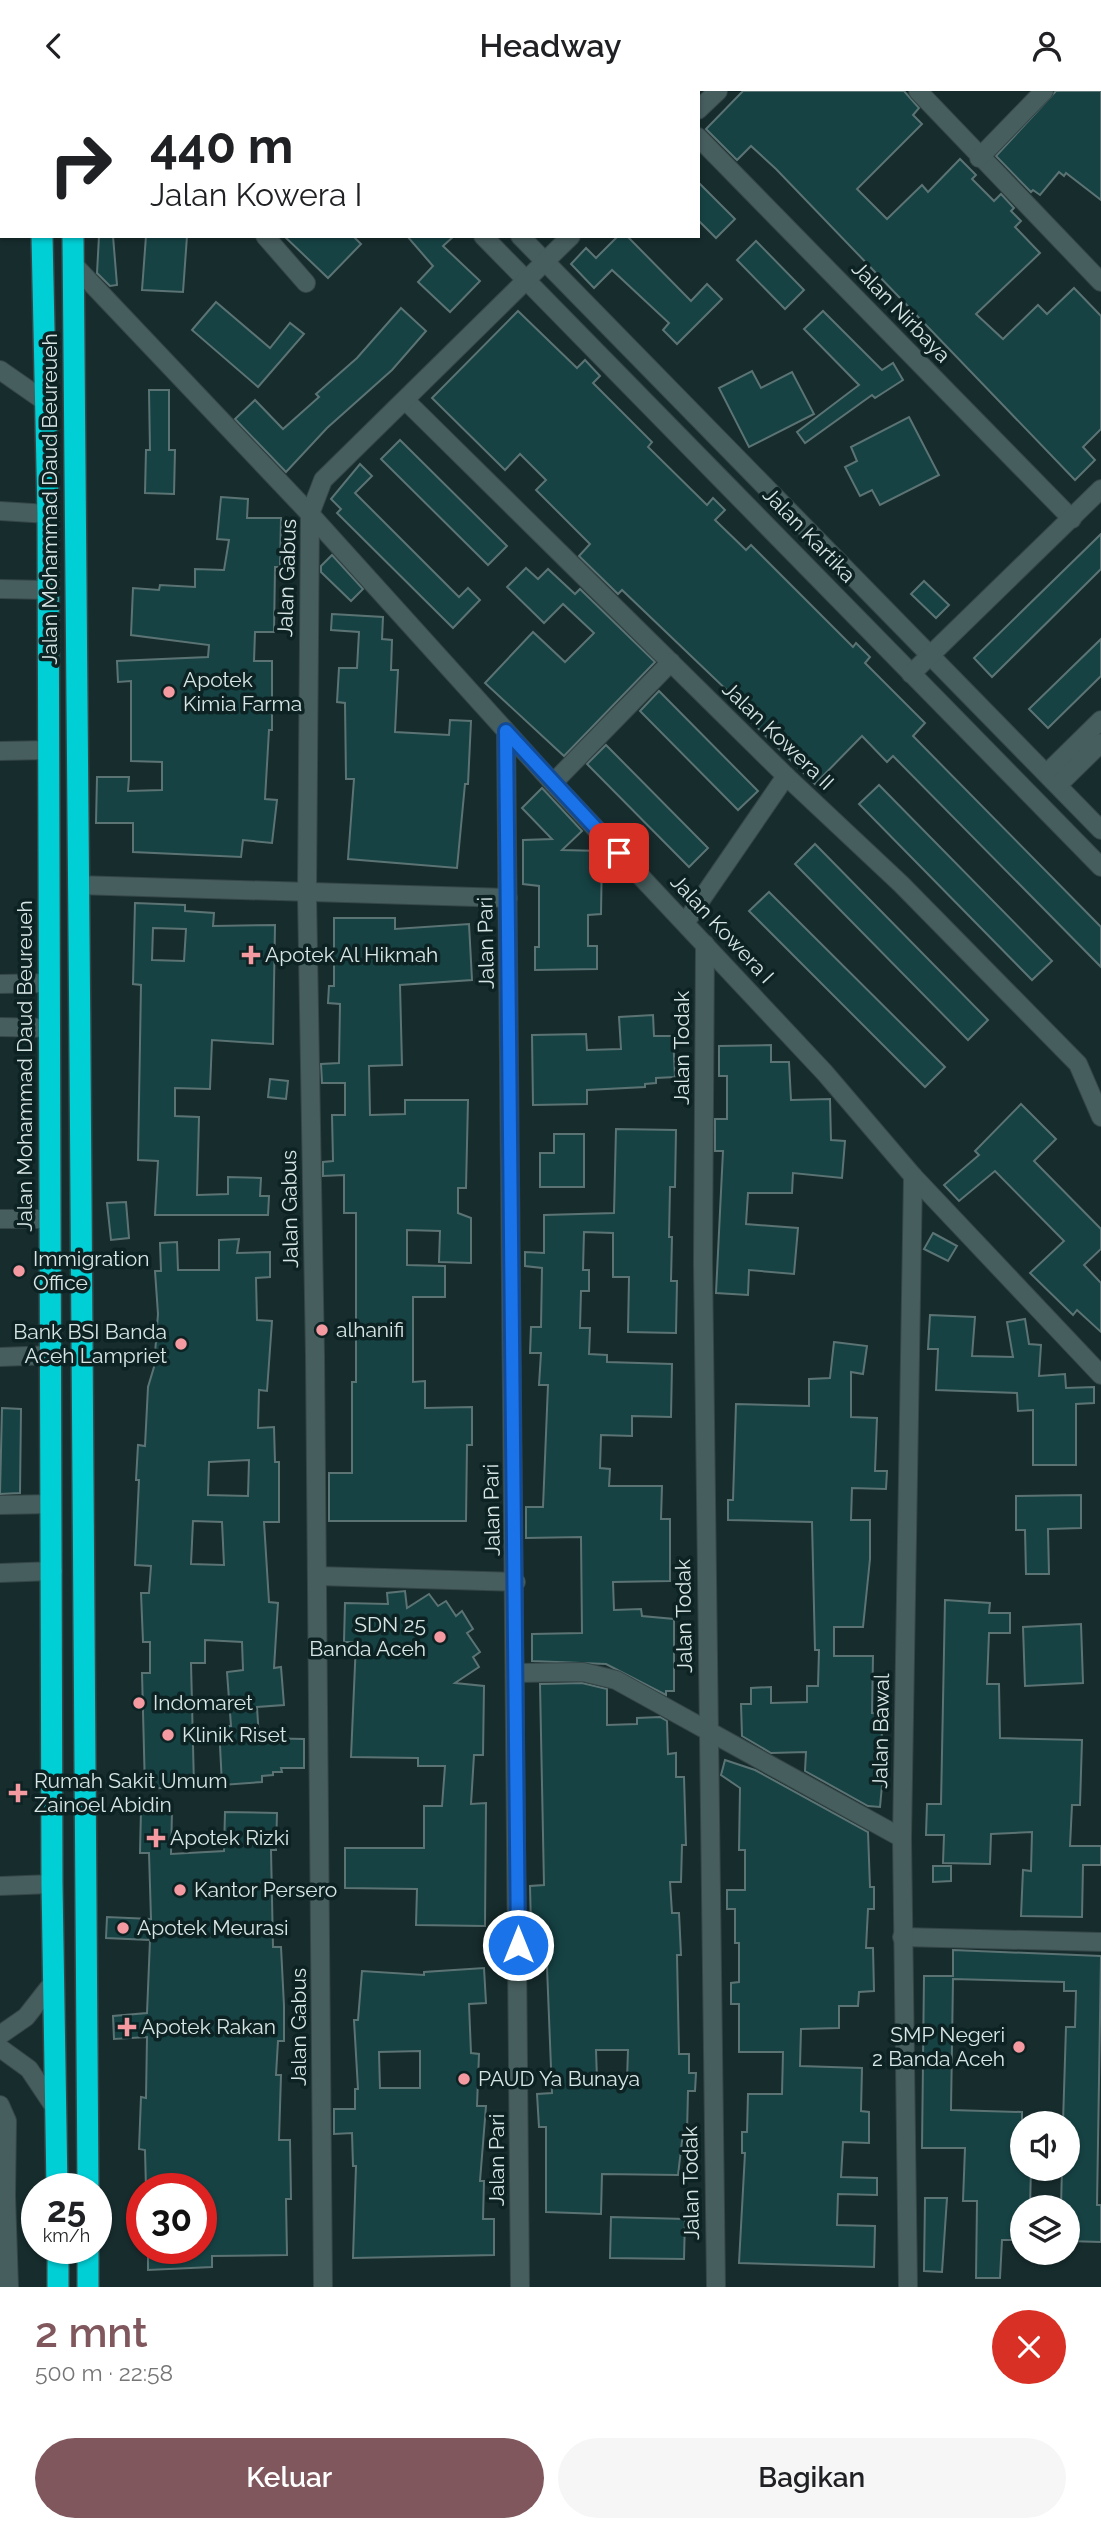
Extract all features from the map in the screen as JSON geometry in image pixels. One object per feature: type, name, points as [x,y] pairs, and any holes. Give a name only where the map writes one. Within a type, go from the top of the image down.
[{"type":"highway","name":"Jalan Mohammad Daud Beureueh","points":[[42,238],[43,400],[48,514],[52,1884],[57,2173]]},
{"type":"highway","name":"Jalan Mohammad Daud Beureueh","points":[[73,238],[77,885],[84,1287],[88,2173]]},
{"type":"highway","points":[[53,1849],[86,1847]]},
{"type":"highway","points":[[58,2264],[58,2287]]},
{"type":"highway","points":[[88,2264],[88,2287]]},
{"type":"street","points":[[700,108],[718,91]]},
{"type":"street","points":[[918,91],[979,158],[1101,282]]},
{"type":"street","points":[[979,158],[1044,91]]},
{"type":"street","name":"Jalan Nirbaya","points":[[700,139],[1072,519]]},
{"type":"street","points":[[267,238],[306,283]]},
{"type":"street","name":"Jalan Kartika","points":[[485,238],[1101,867]]},
{"type":"street","name":"Jalan Kartika","points":[[522,238],[1101,830]]},
{"type":"street","name":"Jalan Gabus","points":[[323,2287],[317,1576],[307,894],[310,514],[323,480],[569,238]]},
{"type":"street","name":"Jalan Kowera I","points":[[73,264],[310,514],[553,783],[825,1073],[914,1176],[1101,1375]]},
{"type":"street","points":[[0,370],[43,400]]},
{"type":"street","name":"Jalan Kowera II","points":[[405,400],[786,776],[901,884],[1078,1064],[1101,1117]]},
{"type":"street","points":[[704,460],[724,444]]},
{"type":"street","points":[[911,674],[1101,489]]},
{"type":"street","points":[[0,511],[48,514]]},
{"type":"street","points":[[0,589],[47,590]]},
{"type":"street","points":[[553,783],[671,662]]},
{"type":"street","points":[[1052,779],[1101,719]]},
{"type":"street","name":"Jalan Pari","points":[[506,731],[517,1673],[520,2287]]},
{"type":"street","points":[[1052,779],[1101,743]]},
{"type":"street","points":[[0,751],[48,750]]},
{"type":"street","points":[[685,923],[786,776]]},
{"type":"street","points":[[77,885],[508,898]]},
{"type":"street","name":"Jalan Todak","points":[[705,944],[703,1262],[716,2287]]},
{"type":"street","points":[[0,984],[49,983]]},
{"type":"street","points":[[0,1027],[49,1028]]},
{"type":"street","name":"Jalan Bawal","points":[[908,2287],[902,1839],[914,1176]]},
{"type":"street","points":[[0,1219],[50,1219]]},
{"type":"street","points":[[0,1357],[52,1355]]},
{"type":"street","points":[[0,1506],[52,1504]]},
{"type":"street","points":[[0,1573],[52,1571]]},
{"type":"street","points":[[317,1576],[516,1581]]},
{"type":"street","points":[[517,1673],[583,1672],[608,1677],[902,1839]]},
{"type":"street","points":[[0,1886],[52,1884]]},
{"type":"street","points":[[902,1937],[1101,1942]]},
{"type":"street","points":[[0,2035],[26,2017],[55,1980]]},
{"type":"street","points":[[0,2048],[29,2069],[57,2111]]},
{"type":"street","points":[[0,2105],[7,2121],[3,2196],[9,2287]]},
{"type":"building","points":[[743,91],[904,91],[919,108],[913,115],[922,124],[857,189],[887,219],[922,185],[928,192],[960,159],[976,175],[972,179],[994,201],[1001,194],[1014,208],[1011,211],[1021,221],[1015,227],[1040,253],[976,314],[1003,339],[1038,305],[1047,314],[1074,288],[1101,316],[1101,429],[1083,447],[1095,460],[1075,480],[776,169],[751,146],[737,160],[706,129]]},
{"type":"building","points":[[1056,91],[1101,91],[1101,200],[1066,173],[1064,176],[1059,172],[1040,195],[1033,190],[1031,192],[996,156]]},
{"type":"building","points":[[700,184],[735,219],[716,238],[700,222]]},
{"type":"building","points":[[99,238],[113,238],[117,285],[110,286],[97,273]]},
{"type":"building","points":[[146,238],[187,238],[183,292],[142,290]]},
{"type":"building","points":[[286,238],[355,238],[361,244],[328,278]]},
{"type":"building","points":[[409,238],[452,238],[443,246],[480,281],[450,312],[418,282],[433,266]]},
{"type":"building","points":[[616,238],[629,238],[691,301],[707,284],[722,299],[677,344],[663,330],[669,323],[612,270],[594,288],[571,264],[586,248],[596,258]]},
{"type":"building","points":[[756,241],[804,290],[785,309],[737,260]]},
{"type":"building","points":[[216,302],[270,348],[290,323],[304,334],[258,387],[192,330]]},
{"type":"building","points":[[401,308],[426,331],[392,370],[327,428],[286,472],[235,419],[255,400],[283,429],[319,397],[316,394],[357,358]]},
{"type":"building","points":[[518,311],[577,368],[585,360],[600,376],[593,383],[652,442],[648,447],[707,505],[713,498],[725,510],[715,520],[746,550],[751,545],[853,647],[856,643],[870,657],[865,663],[925,723],[913,736],[1101,927],[1101,967],[893,756],[887,762],[862,736],[815,784],[730,701],[734,697],[622,590],[618,594],[579,556],[590,544],[536,490],[546,480],[520,454],[505,470],[432,398]]},
{"type":"building","points":[[823,311],[882,370],[893,363],[903,380],[875,398],[872,395],[805,443],[797,432],[859,385],[804,329]]},
{"type":"building","points":[[752,371],[761,388],[792,372],[814,414],[749,447],[719,388]]},
{"type":"building","points":[[149,390],[169,390],[169,450],[175,450],[174,494],[145,493],[146,450],[150,450]]},
{"type":"building","points":[[909,417],[939,475],[880,505],[872,490],[860,496],[845,467],[857,461],[851,447]]},
{"type":"building","points":[[400,440],[507,546],[488,565],[381,459]]},
{"type":"building","points":[[360,464],[372,476],[355,493],[459,597],[468,588],[480,600],[453,628],[337,513],[341,509],[331,499]]},
{"type":"building","points":[[221,497],[248,499],[247,518],[281,518],[280,567],[275,567],[274,632],[255,632],[254,661],[272,661],[272,730],[269,730],[265,799],[277,800],[272,843],[243,840],[241,857],[133,852],[133,823],[96,823],[97,777],[129,777],[128,791],[162,790],[162,762],[131,761],[131,681],[118,682],[117,661],[208,657],[209,645],[131,635],[133,588],[159,590],[160,585],[195,587],[195,569],[224,570],[229,540],[217,539]]},
{"type":"building","points":[[1101,534],[1101,569],[992,677],[974,658]]},
{"type":"building","points":[[332,555],[363,589],[351,601],[321,572],[321,566]]},
{"type":"building","points":[[526,568],[538,579],[548,569],[575,594],[580,589],[655,662],[564,756],[485,683],[533,632],[565,662],[594,633],[563,604],[544,623],[507,587]]},
{"type":"building","points":[[924,581],[949,605],[936,618],[911,594]]},
{"type":"building","points":[[332,614],[383,617],[382,639],[392,640],[391,670],[398,670],[395,732],[449,735],[450,720],[471,721],[468,784],[465,784],[457,868],[348,859],[354,779],[346,779],[345,703],[337,702],[339,668],[357,668],[359,632],[331,630]]},
{"type":"building","points":[[1101,639],[1101,676],[1048,728],[1029,709]]},
{"type":"building","points":[[659,691],[758,791],[738,810],[640,711]]},
{"type":"building","points":[[606,745],[708,848],[689,867],[587,764]]},
{"type":"building","points":[[879,785],[1052,961],[1032,980],[859,804]]},
{"type":"building","points":[[542,788],[582,831],[562,850],[602,851],[601,914],[588,915],[588,946],[597,946],[597,969],[535,970],[535,947],[539,947],[539,886],[523,884],[523,840],[552,839],[522,808]]},
{"type":"building","points":[[815,844],[988,1020],[968,1040],[795,864]]},
{"type":"building","points":[[769,892],[945,1067],[925,1087],[749,911]]},
{"type":"building","points":[[135,903],[185,905],[185,911],[214,913],[213,926],[275,925],[273,1044],[212,1040],[210,1089],[175,1088],[175,1116],[199,1117],[197,1195],[228,1194],[228,1177],[261,1178],[260,1196],[269,1196],[268,1215],[155,1215],[158,1161],[138,1160],[141,985],[133,984]],"holes":[[[153,928],[186,929],[184,961],[152,960]]]},
{"type":"building","points":[[334,918],[395,918],[395,929],[469,924],[472,980],[400,985],[402,1065],[369,1066],[370,1115],[405,1114],[405,1100],[468,1100],[466,1188],[458,1188],[458,1213],[471,1218],[471,1263],[439,1262],[440,1231],[407,1230],[407,1265],[445,1266],[445,1297],[413,1297],[413,1382],[425,1381],[425,1408],[472,1407],[472,1445],[467,1445],[466,1521],[329,1521],[329,1473],[352,1473],[352,1382],[356,1382],[356,1213],[344,1213],[344,1175],[323,1176],[323,1162],[333,1161],[332,1115],[345,1115],[345,1083],[322,1083],[321,1064],[339,1063],[340,1004],[328,1003],[329,986],[334,986]]},
{"type":"building","points":[[653,1015],[654,1036],[673,1036],[675,1077],[656,1078],[656,1083],[645,1084],[645,1087],[587,1090],[587,1104],[533,1105],[532,1035],[586,1034],[587,1050],[621,1049],[619,1017]]},
{"type":"building","points":[[771,1045],[771,1062],[789,1062],[791,1100],[830,1099],[831,1140],[845,1141],[842,1178],[793,1173],[792,1193],[748,1193],[746,1224],[798,1228],[794,1274],[749,1270],[748,1295],[716,1293],[723,1151],[715,1151],[715,1119],[727,1119],[727,1076],[719,1076],[719,1046]]},
{"type":"building","points":[[270,1079],[288,1081],[286,1099],[268,1097]]},
{"type":"building","points":[[1021,1104],[1056,1139],[1034,1161],[1101,1229],[1101,1249],[1084,1265],[1101,1283],[1101,1332],[1077,1310],[1073,1315],[1030,1273],[1064,1241],[995,1171],[959,1201],[944,1185],[979,1155],[975,1151]]},
{"type":"building","points":[[616,1129],[676,1130],[675,1187],[670,1187],[669,1237],[672,1237],[671,1281],[677,1281],[676,1333],[628,1332],[629,1277],[613,1277],[613,1233],[584,1232],[583,1270],[589,1270],[589,1291],[581,1291],[580,1328],[590,1328],[589,1354],[607,1355],[607,1362],[672,1364],[671,1417],[632,1416],[632,1436],[601,1435],[600,1468],[610,1469],[609,1486],[662,1486],[661,1519],[670,1519],[670,1581],[613,1582],[614,1610],[641,1609],[642,1616],[674,1619],[674,1691],[666,1691],[666,1695],[606,1664],[532,1661],[532,1634],[582,1633],[581,1537],[526,1538],[526,1507],[543,1507],[548,1385],[539,1385],[541,1353],[530,1353],[531,1327],[541,1327],[542,1268],[525,1266],[525,1252],[544,1253],[544,1215],[614,1213]]},
{"type":"building","points":[[554,1134],[584,1134],[584,1187],[540,1187],[540,1153],[554,1153]]},
{"type":"building","points":[[126,1202],[129,1238],[111,1240],[107,1203]]},
{"type":"building","points":[[933,1233],[957,1246],[948,1261],[924,1249]]},
{"type":"building","points":[[239,1239],[237,1253],[270,1252],[270,1277],[256,1278],[257,1320],[272,1321],[267,1391],[259,1390],[258,1428],[274,1427],[275,1462],[279,1462],[279,1522],[264,1522],[269,1602],[278,1603],[274,1668],[281,1667],[284,1705],[257,1707],[259,1738],[304,1739],[304,1768],[281,1768],[282,1772],[262,1776],[262,1782],[222,1785],[219,1726],[231,1726],[227,1672],[243,1670],[242,1642],[205,1640],[205,1663],[191,1663],[194,1786],[145,1789],[142,1673],[150,1673],[150,1642],[143,1642],[141,1593],[149,1593],[151,1566],[135,1565],[139,1480],[136,1480],[138,1445],[145,1446],[148,1387],[154,1367],[158,1314],[155,1271],[161,1271],[160,1243],[177,1242],[178,1270],[219,1270],[219,1240]],"holes":[[[249,1460],[248,1496],[208,1495],[209,1462]],[[193,1521],[222,1522],[224,1565],[191,1564]]]},
{"type":"building","points":[[930,1315],[975,1317],[972,1356],[1013,1357],[1007,1322],[1025,1319],[1029,1344],[1041,1345],[1039,1376],[1065,1374],[1066,1388],[1094,1387],[1094,1403],[1076,1404],[1076,1465],[1033,1465],[1033,1410],[1018,1411],[1017,1393],[936,1390],[938,1349],[928,1349]]},
{"type":"building","points":[[834,1342],[867,1346],[863,1374],[851,1372],[851,1417],[877,1418],[875,1471],[887,1471],[886,1489],[852,1488],[851,1520],[870,1520],[870,1559],[863,1627],[834,1627],[834,1656],[873,1656],[872,1713],[883,1714],[880,1764],[884,1764],[880,1807],[868,1806],[805,1771],[806,1752],[771,1753],[742,1736],[741,1704],[751,1704],[751,1688],[771,1687],[771,1703],[807,1702],[807,1686],[818,1686],[819,1650],[815,1650],[812,1522],[728,1520],[728,1500],[733,1500],[736,1404],[809,1406],[809,1379],[830,1378]]},
{"type":"building","points":[[2,1408],[21,1409],[20,1493],[0,1494]]},
{"type":"building","points":[[1081,1495],[1081,1528],[1048,1529],[1049,1574],[1026,1574],[1025,1530],[1016,1530],[1016,1496]]},
{"type":"building","points":[[405,1591],[407,1608],[429,1594],[438,1606],[446,1601],[456,1616],[462,1611],[473,1629],[467,1633],[480,1652],[473,1657],[479,1667],[455,1683],[484,1686],[483,1755],[474,1755],[471,1804],[486,1803],[485,1926],[416,1925],[417,1889],[345,1888],[345,1848],[424,1848],[424,1806],[442,1806],[445,1766],[418,1766],[418,1758],[351,1757],[356,1642],[344,1642],[345,1603],[388,1604],[387,1593]]},
{"type":"building","points":[[945,1600],[990,1603],[989,1613],[1010,1613],[1010,1633],[989,1633],[987,1684],[999,1684],[1000,1738],[1082,1740],[1080,1805],[1072,1805],[1070,1846],[1101,1846],[1101,1865],[1083,1865],[1082,1917],[1021,1916],[1023,1870],[1031,1871],[1032,1832],[991,1834],[990,1864],[943,1863],[944,1835],[926,1835],[927,1804],[941,1804]]},
{"type":"building","points":[[1081,1624],[1083,1683],[1025,1686],[1023,1627]]},
{"type":"building","points":[[582,1683],[607,1689],[607,1725],[637,1724],[637,1718],[660,1717],[667,1721],[668,1754],[676,1753],[676,1777],[684,1777],[686,1845],[682,1845],[681,1882],[670,1882],[672,1913],[679,1913],[679,2054],[689,2054],[689,2073],[696,2073],[695,2091],[688,2091],[687,2133],[683,2133],[678,2175],[602,2174],[601,2214],[546,2212],[546,2127],[539,2127],[537,2094],[552,2093],[547,1967],[544,1967],[543,1938],[538,1938],[537,1927],[531,1927],[530,1886],[544,1885],[540,1684]],"holes":[[[596,2050],[628,2050],[627,2080],[597,2079]]]},
{"type":"building","points":[[725,1760],[755,1770],[868,1832],[870,1887],[874,1887],[874,1909],[868,1909],[866,1948],[873,1948],[874,1991],[859,1992],[858,2006],[839,2006],[839,2028],[801,2029],[800,2066],[862,2068],[861,2111],[869,2112],[869,2143],[843,2142],[841,2177],[877,2178],[877,2195],[838,2194],[837,2225],[875,2226],[874,2267],[739,2263],[745,2153],[742,2153],[742,2132],[747,2132],[748,2094],[782,2094],[783,2052],[739,2052],[739,2004],[731,2004],[731,1983],[739,1982],[739,1943],[735,1943],[735,1909],[727,1909],[727,1890],[745,1890],[745,1850],[739,1850],[740,1788],[721,1775]]},
{"type":"building","points":[[141,1810],[172,1811],[171,1854],[224,1851],[225,1812],[277,1813],[276,1850],[271,1850],[273,1947],[281,1947],[284,2006],[284,2041],[278,2041],[276,2075],[281,2075],[279,2140],[290,2140],[291,2199],[286,2199],[287,2255],[217,2256],[217,2173],[146,2173],[145,2150],[139,2149],[141,2097],[146,2098],[147,2037],[114,2039],[113,2016],[147,2013],[150,1940],[106,1938],[107,1917],[151,1919],[149,1853],[140,1853]]},
{"type":"building","points":[[933,1866],[951,1866],[951,1881],[933,1882]]},
{"type":"building","points":[[953,1950],[1101,1956],[1097,2205],[1101,2205],[1101,2242],[1080,2241],[1080,2195],[1061,2195],[1062,2181],[1080,2181],[1080,2111],[1063,2111],[1066,2027],[1075,2027],[1076,1991],[1064,1991],[1064,1982],[953,1979],[951,2110],[1010,2112],[1010,2181],[1031,2181],[1030,2195],[1010,2195],[1010,2240],[1002,2240],[1000,2278],[976,2278],[977,2201],[963,2201],[965,2148],[922,2148],[924,1976],[953,1976]]},
{"type":"building","points":[[484,1968],[486,2003],[469,2004],[471,2053],[479,2054],[477,2106],[486,2106],[480,2181],[484,2181],[483,2219],[494,2219],[494,2255],[353,2258],[356,2166],[353,2166],[352,2133],[334,2134],[334,2109],[355,2109],[355,2089],[358,2089],[354,2020],[358,2020],[362,1971],[424,1975],[424,1972]],"holes":[[[420,2051],[420,2088],[380,2088],[379,2052]]]},
{"type":"building","points":[[925,2198],[947,2198],[942,2272],[924,2271]]},
{"type":"building","points":[[611,2217],[685,2219],[684,2259],[610,2258]]},
{"type":"building","points":[[148,2264],[212,2264],[212,2267],[148,2270]]},
{"type":"place","name":"Apotek Kimia Farma","points":[[169,692]]},
{"type":"place","name":"Apotek Al Hikmah","points":[[251,955]]},
{"type":"place","name":"Immigration Office","points":[[19,1271]]},
{"type":"place","name":"alhanifi","points":[[322,1330]]},
{"type":"place","name":"Bank BSI Banda Aceh Lampriet","points":[[181,1344]]},
{"type":"place","name":"SDN 25 Banda Aceh","points":[[440,1637]]},
{"type":"place","name":"Indomaret","points":[[139,1703]]},
{"type":"place","name":"Klinik Riset","points":[[168,1735]]},
{"type":"place","name":"Rumah Sakit Umum Zainoel Abidin","points":[[18,1793]]},
{"type":"place","name":"Apotek Rizki","points":[[156,1838]]},
{"type":"place","name":"Kantor Persero","points":[[180,1890]]},
{"type":"place","name":"Apotek Meurasi","points":[[123,1928]]},
{"type":"place","name":"Apotek Rakan","points":[[127,2027]]},
{"type":"place","name":"SMP Negeri 2 Banda Aceh","points":[[1019,2047]]},
{"type":"place","name":"PAUD Ya Bunaya","points":[[464,2079]]},
{"type":"route","points":[[518,1945],[506,731],[619,853]]}]
